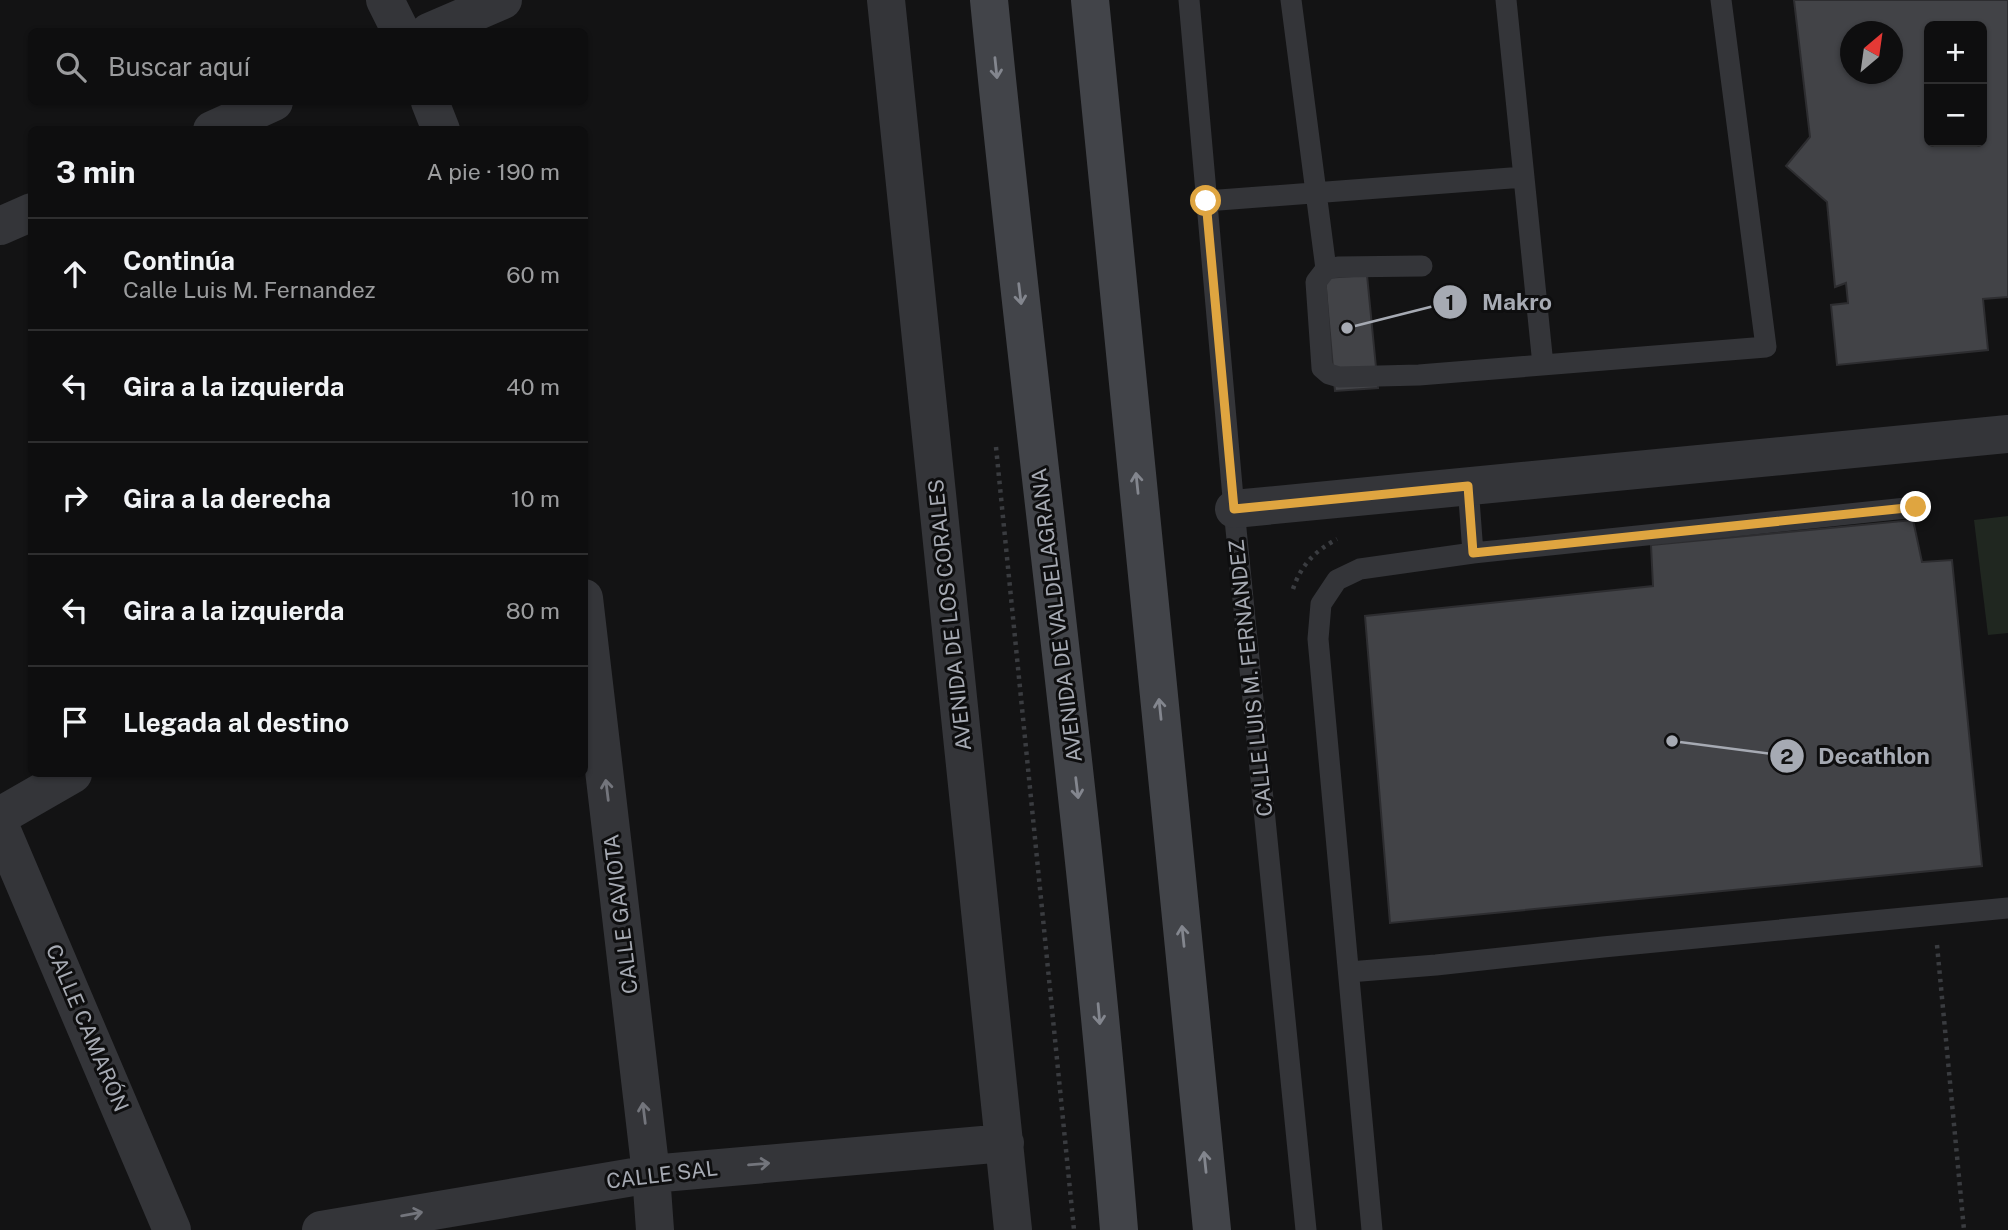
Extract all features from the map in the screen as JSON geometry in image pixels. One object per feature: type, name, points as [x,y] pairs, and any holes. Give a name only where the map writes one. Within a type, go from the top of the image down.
[{"type":"main road","name":"AVENIDA DE VALDELAGRANA","points":[[989,0],[1006,181],[1086,866],[1119,1230]]},
{"type":"main road","points":[[1090,0],[1212,1230]]},
{"type":"street","points":[[385,0],[399,28]]},
{"type":"street","points":[[438,28],[503,0]]},
{"type":"street","name":"AVENIDA DE LOS CORALES","points":[[887,0],[1013,1230]]},
{"type":"street","points":[[221,126],[267,105]]},
{"type":"street","points":[[431,105],[439,126]]},
{"type":"street","points":[[0,226],[28,214]]},
{"type":"street","points":[[1234,509],[2008,434]]},
{"type":"street","name":"CALLE GAVIOTA","points":[[588,655],[651,1174],[655,1230]]},
{"type":"street","points":[[0,816],[68,777]]},
{"type":"street","name":"CALLE CAMARÓN","points":[[0,826],[8,864],[172,1230]]},
{"type":"street","name":"CALLE SAL","points":[[321,1230],[651,1174],[1005,1143]]},
{"type":"lane","name":"CALLE LUIS M. FERNANDEZ","points":[[1189,0],[1234,509],[1306,1230]]},
{"type":"lane","points":[[1291,0],[1326,270]]},
{"type":"lane","points":[[1506,0],[1543,365]]},
{"type":"lane","points":[[1422,266],[1338,267],[1326,270],[1316,282],[1322,368],[1339,377],[1419,374],[1766,347],[1721,0]]},
{"type":"lane","points":[[1206,201],[1524,177]]},
{"type":"lane","points":[[1468,486],[1473,553]]},
{"type":"lane","points":[[1372,1230],[1318,639],[1321,604],[1337,580],[1360,569],[1473,553],[1916,507]]},
{"type":"lane","points":[[1349,972],[2008,908]]},
{"type":"path","points":[[995,442],[1074,1230]]},
{"type":"path","points":[[1292,594],[1310,557],[1343,536]]},
{"type":"path","points":[[1934,915],[1964,1230]]},
{"type":"shaded area","points":[[2008,516],[2008,633],[1988,635],[1974,520]]},
{"type":"building","points":[[1794,0],[2008,0],[2008,297],[1983,299],[1988,350],[1837,365],[1831,305],[1848,303],[1846,283],[1835,287],[1827,202],[1786,166],[1810,137]]},
{"type":"building","points":[[1367,275],[1378,388],[1335,391],[1325,278]]},
{"type":"building","points":[[1913,520],[1922,562],[1952,560],[1982,866],[1390,923],[1365,616],[1653,586],[1651,545]]},
{"type":"place","name":"Makro","points":[[1347,328]]},
{"type":"place","name":"Decathlon","points":[[1672,741]]},
{"type":"route","points":[[1206,201],[1234,509],[1468,486],[1473,553],[1916,507]]}]
